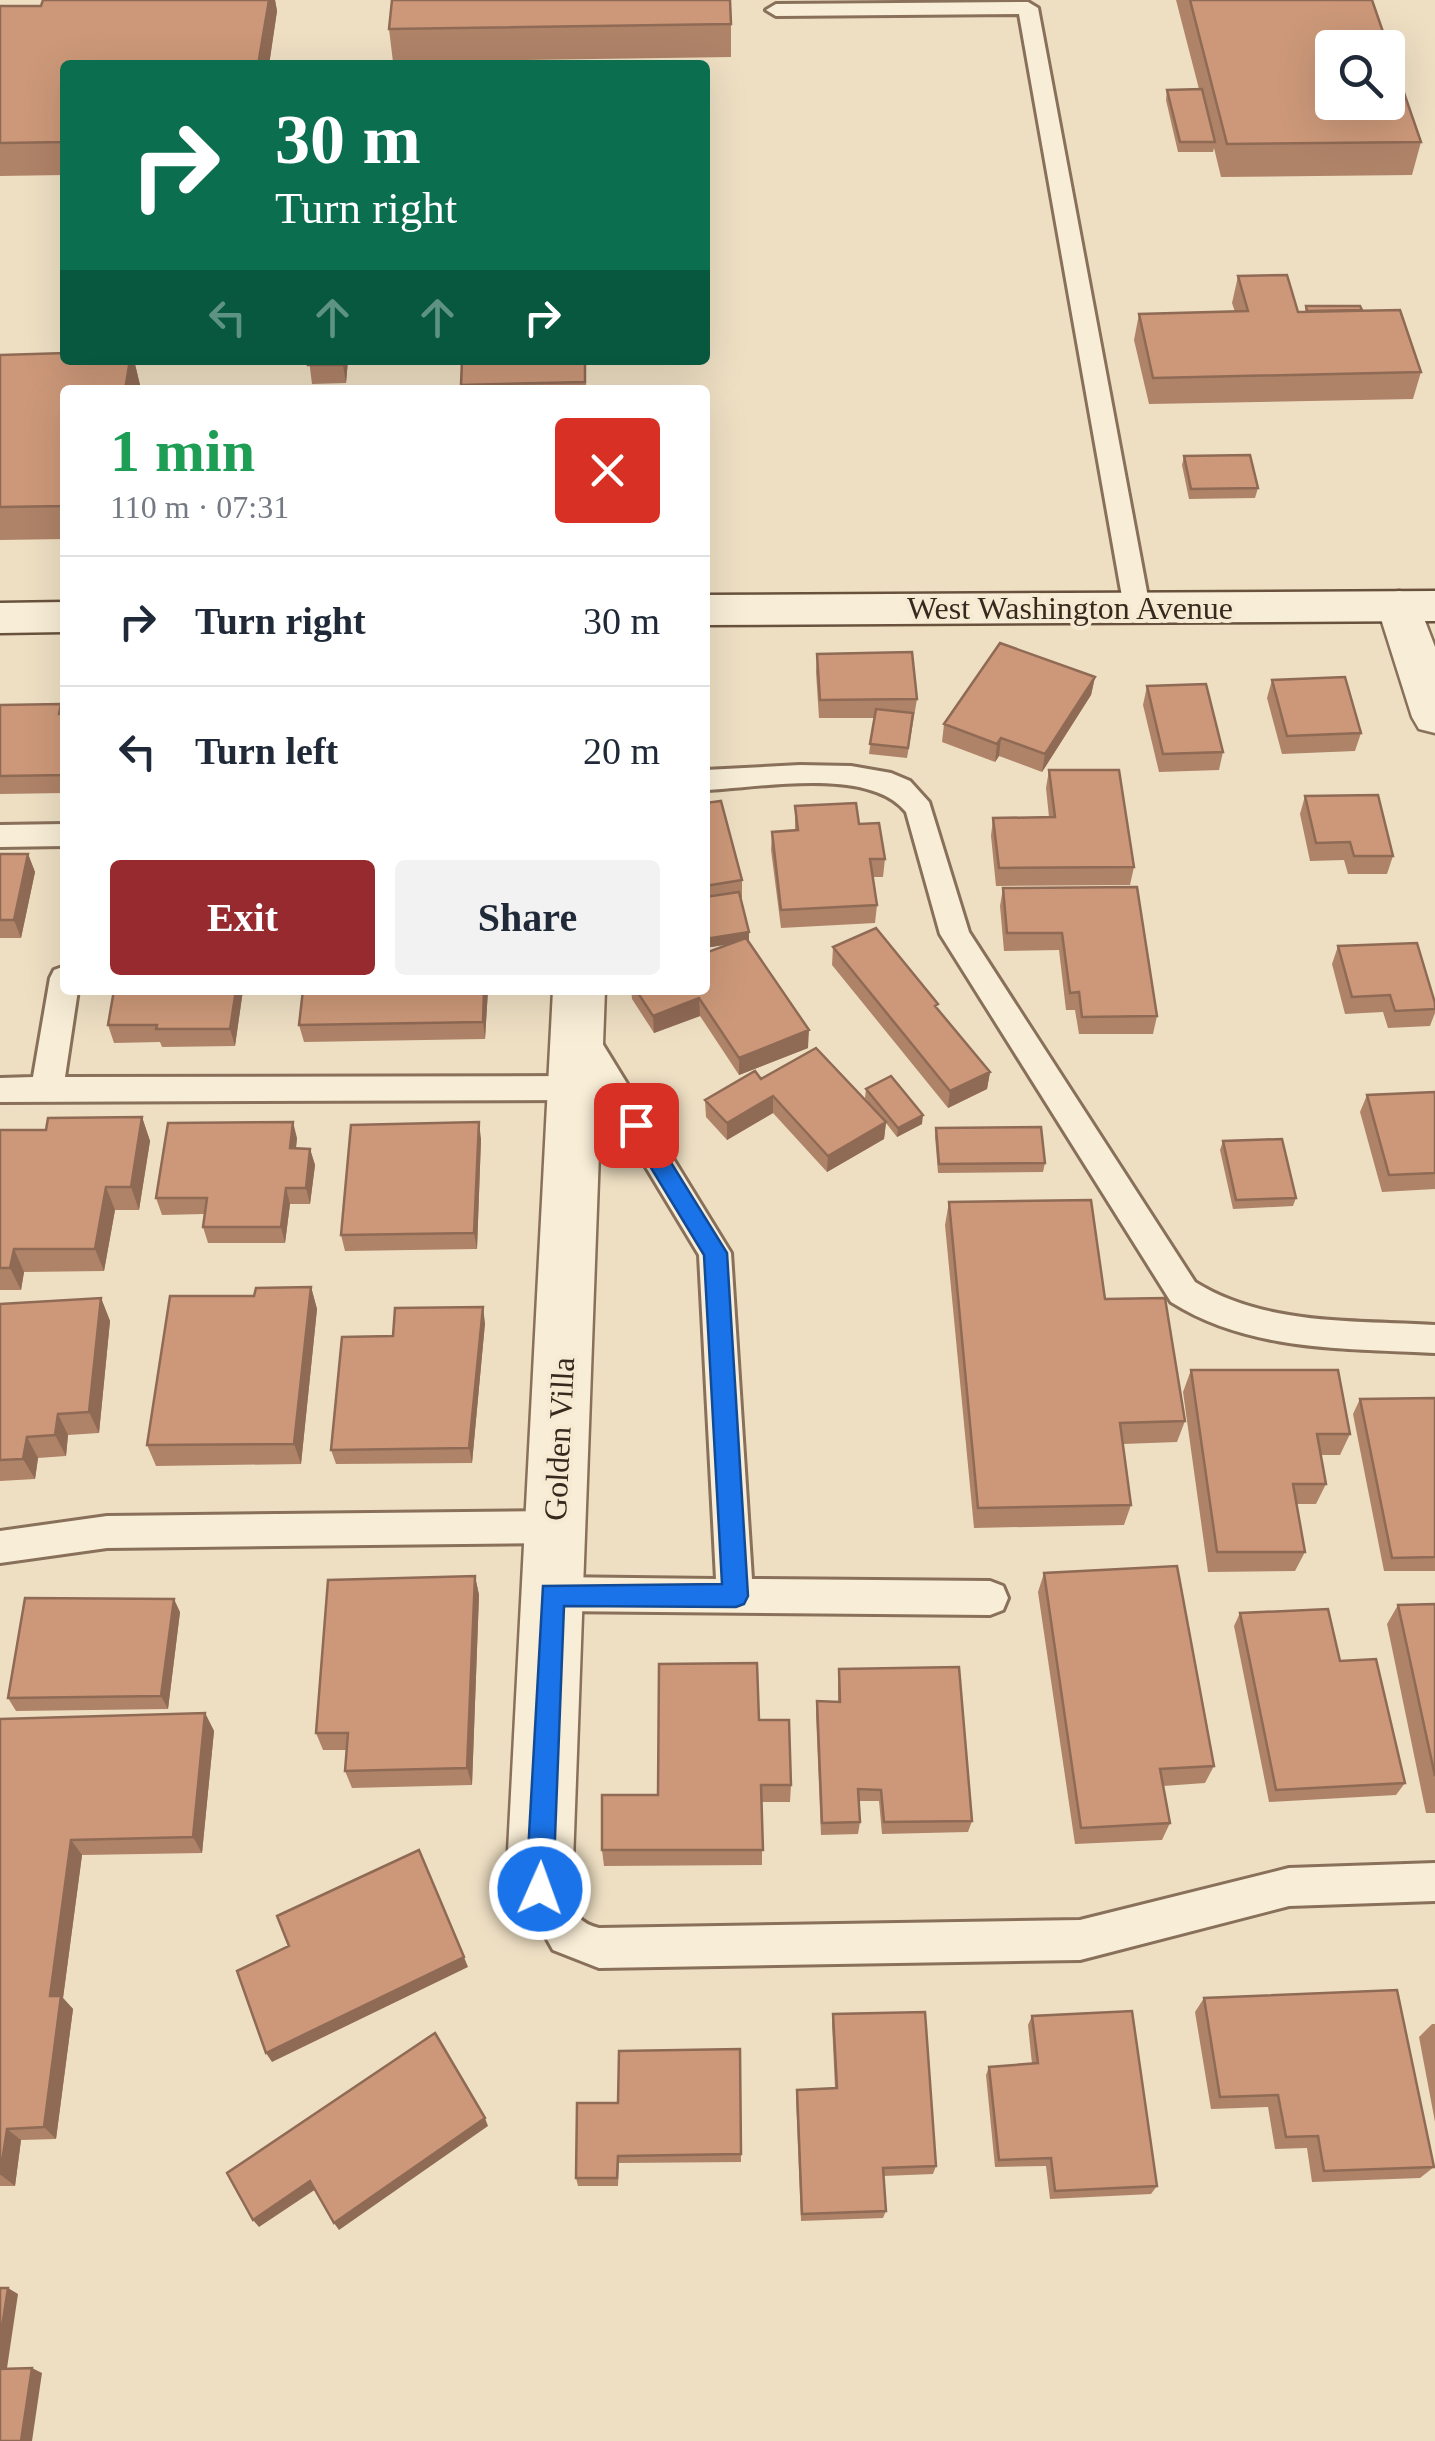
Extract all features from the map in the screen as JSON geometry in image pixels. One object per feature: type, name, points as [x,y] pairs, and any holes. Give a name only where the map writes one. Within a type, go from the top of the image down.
[{"type":"street","name":"West Washington Avenue","points":[[710,610],[1417,606]]},
{"type":"street","points":[[1417,606],[1435,717]]},
{"type":"street","points":[[0,618],[60,617]]},
{"type":"street","name":"Golden Villa","points":[[540,1889],[578,1010]]},
{"type":"lane","points":[[776,10],[1028,4],[1137,608]]},
{"type":"lane","points":[[710,780],[857,777],[892,783],[906,792],[919,809],[955,934],[1183,1292],[1202,1308],[1274,1325],[1435,1339]]},
{"type":"lane","points":[[0,836],[60,835]]},
{"type":"lane","points":[[47,1089],[62,995]]},
{"type":"lane","points":[[578,1010],[715,1253],[736,1596]]},
{"type":"lane","points":[[0,1090],[574,1088]]},
{"type":"lane","points":[[0,1547],[107,1532],[555,1527]]},
{"type":"lane","points":[[552,1594],[990,1598]]},
{"type":"lane","points":[[540,1889],[559,1930],[576,1945],[599,1948],[1080,1940],[1289,1887],[1435,1882]]},
{"type":"building","points":[[43,0],[269,0],[259,60],[60,60],[60,142],[0,143],[0,6],[41,6]]},
{"type":"building","points":[[392,0],[730,0],[731,24],[389,29]]},
{"type":"building","points":[[1190,0],[1372,0],[1382,30],[1315,30],[1315,120],[1405,120],[1405,96],[1421,142],[1227,144]]},
{"type":"building","points":[[1202,89],[1215,142],[1180,142],[1167,90]]},
{"type":"building","points":[[1287,275],[1298,312],[1400,310],[1421,372],[1153,378],[1139,314],[1248,311],[1238,276]]},
{"type":"building","points":[[1306,306],[1360,306],[1362,310],[1307,311]]},
{"type":"building","points":[[60,353],[60,365],[129,365],[126,385],[60,385],[60,506],[0,507],[0,355]]},
{"type":"building","points":[[462,365],[585,365],[585,382],[461,385]]},
{"type":"building","points":[[1250,455],[1258,488],[1191,489],[1184,456]]},
{"type":"building","points":[[1000,643],[1095,677],[1045,754],[1001,738],[997,744],[944,724]]},
{"type":"building","points":[[912,652],[917,699],[820,700],[817,654]]},
{"type":"building","points":[[1345,677],[1361,733],[1287,736],[1272,680]]},
{"type":"building","points":[[1206,684],[1223,752],[1163,754],[1147,686]]},
{"type":"building","points":[[60,704],[60,775],[0,776],[0,705]]},
{"type":"building","points":[[876,709],[913,713],[908,748],[870,744]]},
{"type":"building","points":[[1049,770],[1119,770],[1134,867],[999,868],[993,818],[1055,817]]},
{"type":"building","points":[[1378,795],[1393,856],[1354,856],[1350,842],[1316,843],[1305,796]]},
{"type":"building","points":[[721,801],[742,880],[710,885],[710,802]]},
{"type":"building","points":[[856,803],[859,824],[879,823],[885,859],[870,859],[877,905],[781,910],[772,832],[798,830],[795,806]]},
{"type":"building","points":[[0,854],[28,854],[14,920],[0,920]]},
{"type":"building","points":[[1137,887],[1157,1016],[1082,1017],[1079,992],[1070,993],[1062,933],[1007,933],[1003,888]]},
{"type":"building","points":[[739,892],[749,932],[710,938],[710,896]]},
{"type":"building","points":[[876,928],[990,1072],[950,1091],[833,947]]},
{"type":"building","points":[[746,938],[809,1030],[739,1058],[699,998],[653,1016],[639,995],[710,995],[710,951]]},
{"type":"building","points":[[1417,943],[1435,1009],[1395,1011],[1390,995],[1352,997],[1338,946]]},
{"type":"building","points":[[113,995],[235,995],[230,1029],[108,1025]]},
{"type":"building","points":[[302,995],[484,995],[483,1022],[299,1025]]},
{"type":"building","points":[[816,1048],[886,1122],[828,1156],[773,1096],[727,1123],[705,1100],[755,1071],[761,1079]]},
{"type":"building","points":[[891,1076],[923,1115],[898,1128],[866,1089]]},
{"type":"building","points":[[1435,1092],[1435,1173],[1389,1175],[1367,1095]]},
{"type":"building","points":[[142,1117],[131,1187],[106,1187],[95,1249],[14,1249],[10,1268],[0,1268],[0,1130],[46,1130],[48,1118]]},
{"type":"building","points":[[293,1122],[290,1148],[310,1149],[306,1188],[286,1188],[281,1227],[203,1227],[207,1198],[156,1198],[168,1123]]},
{"type":"building","points":[[479,1122],[474,1233],[341,1235],[351,1125]]},
{"type":"building","points":[[1041,1127],[1045,1163],[939,1164],[936,1128]]},
{"type":"building","points":[[1282,1139],[1296,1198],[1236,1200],[1223,1141]]},
{"type":"building","points":[[1091,1200],[1105,1299],[1165,1298],[1185,1421],[1120,1423],[1131,1505],[978,1508],[949,1202]]},
{"type":"building","points":[[311,1287],[294,1444],[147,1445],[170,1296],[254,1296],[256,1288]]},
{"type":"building","points":[[101,1298],[89,1412],[58,1414],[55,1435],[27,1437],[23,1459],[0,1460],[0,1304]]},
{"type":"building","points":[[483,1307],[469,1448],[331,1450],[342,1337],[393,1336],[395,1308]]},
{"type":"building","points":[[1191,1370],[1338,1370],[1350,1434],[1317,1434],[1326,1484],[1293,1484],[1305,1552],[1217,1552]]},
{"type":"building","points":[[1435,1398],[1435,1557],[1392,1558],[1360,1399]]},
{"type":"building","points":[[1177,1566],[1214,1766],[1160,1769],[1170,1823],[1081,1828],[1044,1573]]},
{"type":"building","points":[[475,1576],[467,1768],[345,1771],[348,1733],[316,1733],[328,1580]]},
{"type":"building","points":[[25,1598],[174,1599],[161,1696],[8,1698]]},
{"type":"building","points":[[1435,1604],[1435,1776],[1398,1605]]},
{"type":"building","points":[[1328,1609],[1340,1661],[1376,1659],[1405,1783],[1276,1790],[1240,1613]]},
{"type":"building","points":[[757,1663],[759,1720],[789,1720],[791,1785],[761,1785],[763,1850],[602,1850],[602,1795],[658,1795],[659,1664]]},
{"type":"building","points":[[959,1667],[972,1821],[884,1822],[881,1790],[858,1789],[860,1822],[822,1823],[817,1701],[840,1702],[839,1669]]},
{"type":"building","points":[[205,1713],[193,1837],[71,1840],[50,1996],[61,1996],[44,2127],[7,2129],[0,2175],[0,1719]]},
{"type":"building","points":[[419,1850],[464,1957],[266,2053],[237,1971],[289,1946],[277,1916]]},
{"type":"building","points":[[1397,1990],[1434,2167],[1324,2171],[1318,2136],[1286,2137],[1278,2095],[1220,2097],[1204,1998]]},
{"type":"building","points":[[1132,2011],[1157,2186],[1055,2191],[1051,2158],[999,2160],[989,2067],[1038,2063],[1032,2016]]},
{"type":"building","points":[[925,2012],[936,2166],[883,2168],[886,2211],[802,2214],[797,2090],[837,2088],[833,2014]]},
{"type":"building","points":[[435,2033],[485,2118],[334,2223],[310,2181],[253,2220],[227,2173]]},
{"type":"building","points":[[740,2049],[741,2154],[618,2156],[617,2178],[576,2178],[577,2103],[618,2103],[619,2051]]},
{"type":"building","points":[[0,2288],[8,2288],[0,2340]]},
{"type":"building","points":[[32,2368],[21,2441],[0,2441],[0,2369]]},
{"type":"route","points":[[540,1889],[552,1594],[736,1596],[715,1253],[636,1125]]}]
